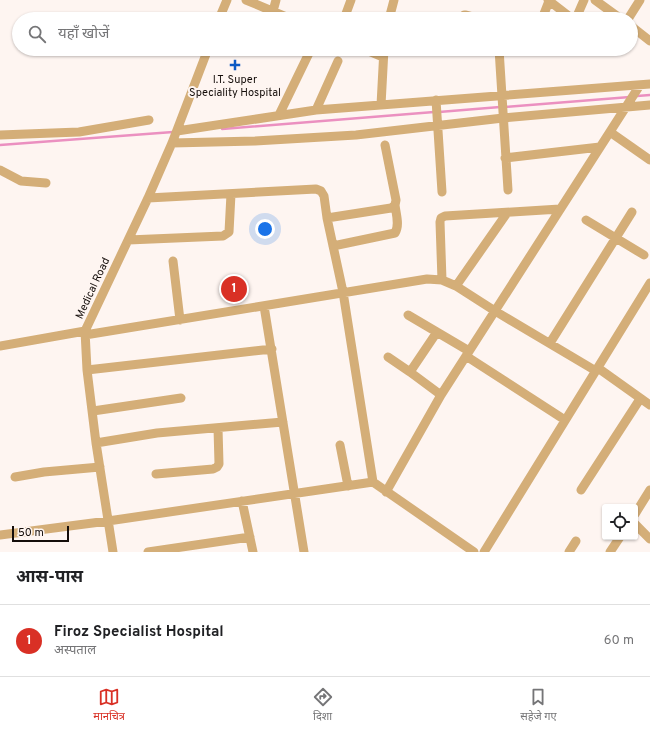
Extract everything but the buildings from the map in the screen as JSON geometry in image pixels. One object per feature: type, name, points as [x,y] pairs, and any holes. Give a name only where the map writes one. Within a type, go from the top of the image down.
[{"type":"street","points":[[222,12],[227,0]]},
{"type":"street","points":[[246,0],[273,11],[276,0]]},
{"type":"street","points":[[347,12],[351,0]]},
{"type":"street","points":[[391,12],[394,0]]},
{"type":"street","points":[[544,12],[548,0],[564,12]]},
{"type":"street","points":[[579,12],[584,0]]},
{"type":"street","points":[[595,0],[611,12]]},
{"type":"street","points":[[632,12],[640,0]]},
{"type":"street","points":[[638,32],[650,41]]},
{"type":"street","name":"Medical Road","points":[[113,552],[96,443],[87,370],[85,333],[172,143],[205,56]]},
{"type":"street","points":[[279,115],[308,56]]},
{"type":"street","points":[[382,105],[384,56]]},
{"type":"street","points":[[499,56],[508,190]]},
{"type":"street","points":[[316,110],[338,61]]},
{"type":"street","points":[[177,131],[316,110],[646,83]]},
{"type":"street","points":[[386,492],[467,354],[629,101],[646,83]]},
{"type":"street","points":[[436,100],[442,192]]},
{"type":"street","points":[[172,143],[254,141],[349,135],[437,124],[503,118],[629,101],[650,105]]},
{"type":"street","points":[[0,136],[78,132],[149,120]]},
{"type":"street","points":[[610,132],[650,160]]},
{"type":"street","points":[[333,246],[395,233],[398,225],[395,205],[396,200],[384,145]]},
{"type":"street","points":[[505,158],[600,147]]},
{"type":"street","points":[[0,170],[21,181],[46,183]]},
{"type":"street","points":[[148,198],[316,189],[321,191],[324,196],[327,218],[343,292],[373,482],[474,552]]},
{"type":"street","points":[[128,240],[223,236],[229,232],[231,194]]},
{"type":"street","points":[[327,218],[391,208],[395,205]]},
{"type":"street","points":[[442,280],[441,218],[445,216],[560,209]]},
{"type":"street","points":[[550,344],[632,212]]},
{"type":"street","points":[[456,286],[507,213]]},
{"type":"street","points":[[586,220],[644,255]]},
{"type":"street","points":[[173,261],[180,320]]},
{"type":"street","points":[[0,346],[180,320],[427,279],[442,280],[456,286],[550,344],[597,369],[650,405]]},
{"type":"street","points":[[484,552],[650,283]]},
{"type":"street","points":[[264,306],[304,552]]},
{"type":"street","points":[[408,315],[436,332],[565,420]]},
{"type":"street","points":[[410,372],[436,332]]},
{"type":"street","points":[[87,370],[272,349]]},
{"type":"street","points":[[388,357],[441,396]]},
{"type":"street","points":[[92,411],[181,398]]},
{"type":"street","points":[[581,490],[640,399]]},
{"type":"street","points":[[96,443],[157,433],[283,422]]},
{"type":"street","points":[[156,474],[191,472],[213,469],[217,467],[220,464],[218,428]]},
{"type":"street","points":[[340,445],[348,486]]},
{"type":"street","points":[[15,476],[100,467]]},
{"type":"street","points":[[0,535],[108,521],[373,482]]},
{"type":"street","points":[[638,509],[650,490]]},
{"type":"street","points":[[242,501],[253,552]]},
{"type":"street","points":[[638,527],[650,539]]},
{"type":"street","points":[[148,552],[250,537]]},
{"type":"street","points":[[610,552],[618,540]]},
{"type":"street","points":[[569,552],[576,541]]},
{"type":"waterway","points":[[637,96],[650,95]]},
{"type":"waterway","points":[[505,107],[630,97]]},
{"type":"waterway","points":[[439,112],[500,107]]},
{"type":"waterway","points":[[222,129],[434,112]]},
{"type":"waterway","points":[[0,145],[173,132]]},
{"type":"place","name":"I.T. Super Speciality Hospital","points":[[235,65]]},
{"type":"place","name":"Firoz Specialist Hospital","points":[[234,289]]}]
